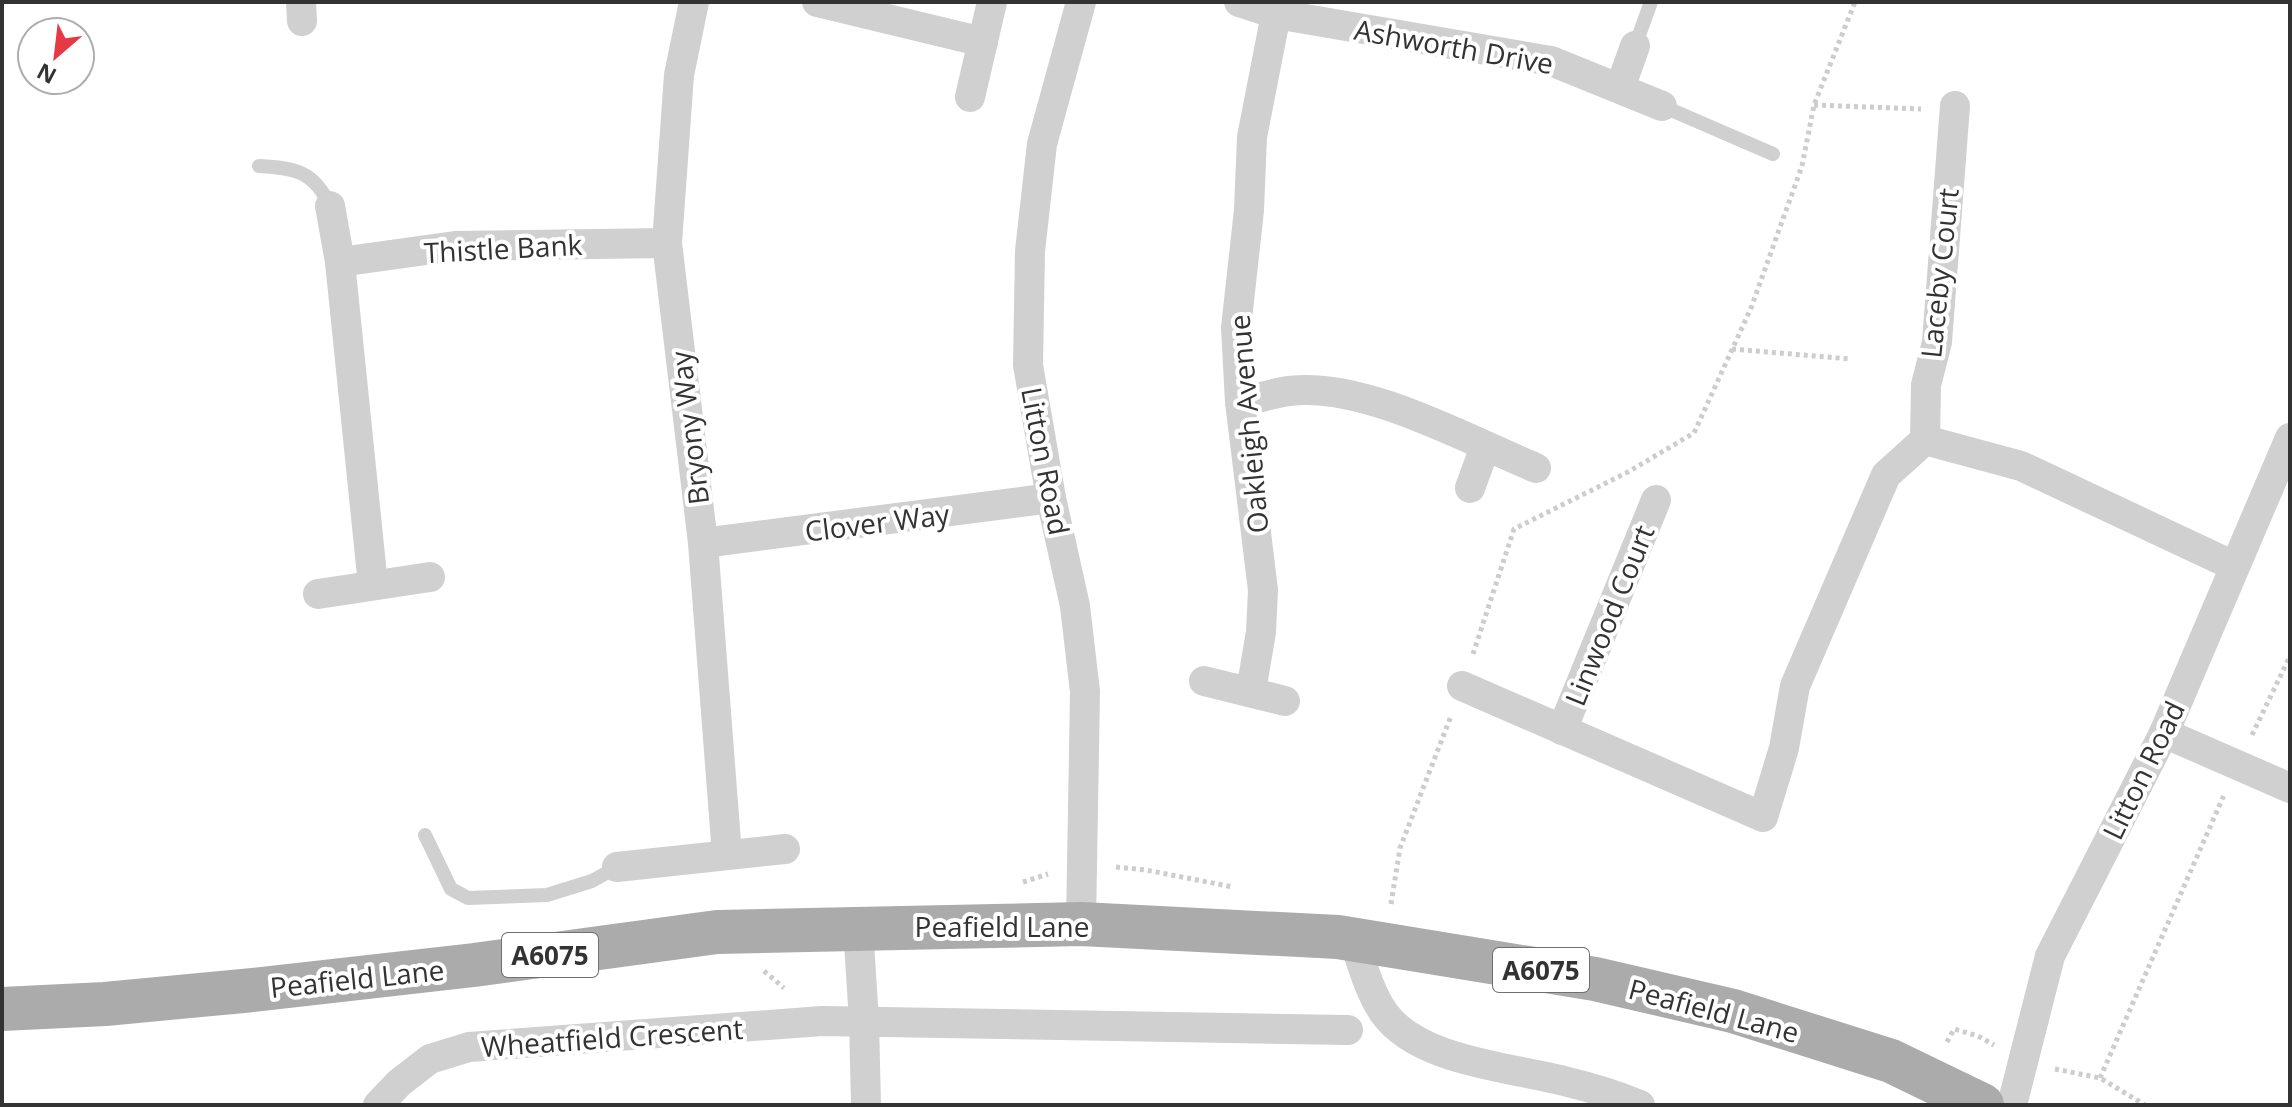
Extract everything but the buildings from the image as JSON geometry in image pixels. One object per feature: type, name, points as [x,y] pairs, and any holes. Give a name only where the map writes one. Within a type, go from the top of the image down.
[{"type":"main road","name":"Peafield Lane","points":[[2,1009],[105,1004],[258,989],[474,965],[717,932],[1081,924],[1369,942],[1595,979],[1733,1011],[1891,1061],[1982,1105]]},
{"type":"street","name":"Bryony Way","points":[[694,2],[679,75],[667,243],[703,543],[727,855]]},
{"type":"street","points":[[817,2],[983,42]]},
{"type":"street","points":[[970,97],[992,2]]},
{"type":"street","name":"Litton Road","points":[[1081,2],[1042,144],[1030,251],[1028,365],[1051,498],[1075,606],[1085,692],[1081,924]]},
{"type":"street","name":"Ashworth Drive","points":[[1239,2],[1276,14],[1348,14],[1551,61],[1662,106]]},
{"type":"street","name":"Oakleigh Avenue","points":[[1251,691],[1261,632],[1263,590],[1240,402],[1236,328],[1249,210],[1252,137],[1276,14]]},
{"type":"street","points":[[1620,88],[1635,46]]},
{"type":"street","name":"Laceby Court","points":[[1925,440],[1926,385],[1937,342],[1955,106]]},
{"type":"street","points":[[330,206],[340,262],[373,585]]},
{"type":"street","name":"Thistle Bank","points":[[340,262],[455,246],[667,243]]},
{"type":"street","points":[[1240,402],[1291,390],[1345,393],[1389,406],[1536,468]]},
{"type":"street","name":"Litton Road","points":[[2012,1105],[2050,956],[2164,733],[2290,438]]},
{"type":"street","points":[[1925,440],[2021,466],[2234,566]]},
{"type":"street","name":"Linwood Court","points":[[1462,686],[1763,817],[1784,748],[1795,686],[1825,615],[1886,475],[1925,440]]},
{"type":"street","points":[[1470,488],[1485,447]]},
{"type":"street","name":"Clover Way","points":[[703,543],[1051,498]]},
{"type":"street","name":"Linwood Court","points":[[1562,730],[1656,500]]},
{"type":"street","points":[[318,594],[430,577]]},
{"type":"street","points":[[1204,681],[1285,701]]},
{"type":"street","points":[[2164,733],[2290,788]]},
{"type":"street","points":[[617,867],[785,849]]},
{"type":"street","points":[[858,927],[866,1105]]},
{"type":"street","points":[[1369,942],[1369,984],[1384,1013],[1401,1031],[1427,1046],[1565,1081],[1640,1105]]},
{"type":"street","name":"Wheatfield Crescent","points":[[378,1105],[399,1083],[430,1059],[469,1047],[822,1021],[1348,1030]]},
{"type":"lane","points":[[1635,46],[1651,2]]},
{"type":"lane","points":[[1662,106],[1773,154]]},
{"type":"lane","points":[[259,166],[286,168],[308,177],[321,186],[330,206]]},
{"type":"lane","points":[[425,835],[451,889],[468,898],[547,895],[592,881],[617,867]]},
{"type":"path","points":[[1369,942],[1400,848],[1462,686],[1514,529],[1628,472],[1694,433],[1751,308],[1802,166],[1814,105],[1855,2]]},
{"type":"path","points":[[1814,105],[1923,109]]},
{"type":"path","points":[[1732,349],[1850,359]]},
{"type":"path","points":[[2100,1078],[2238,764],[2290,656]]},
{"type":"path","points":[[717,932],[822,1021]]},
{"type":"path","points":[[2024,1062],[2100,1078],[2145,1105]]}]
